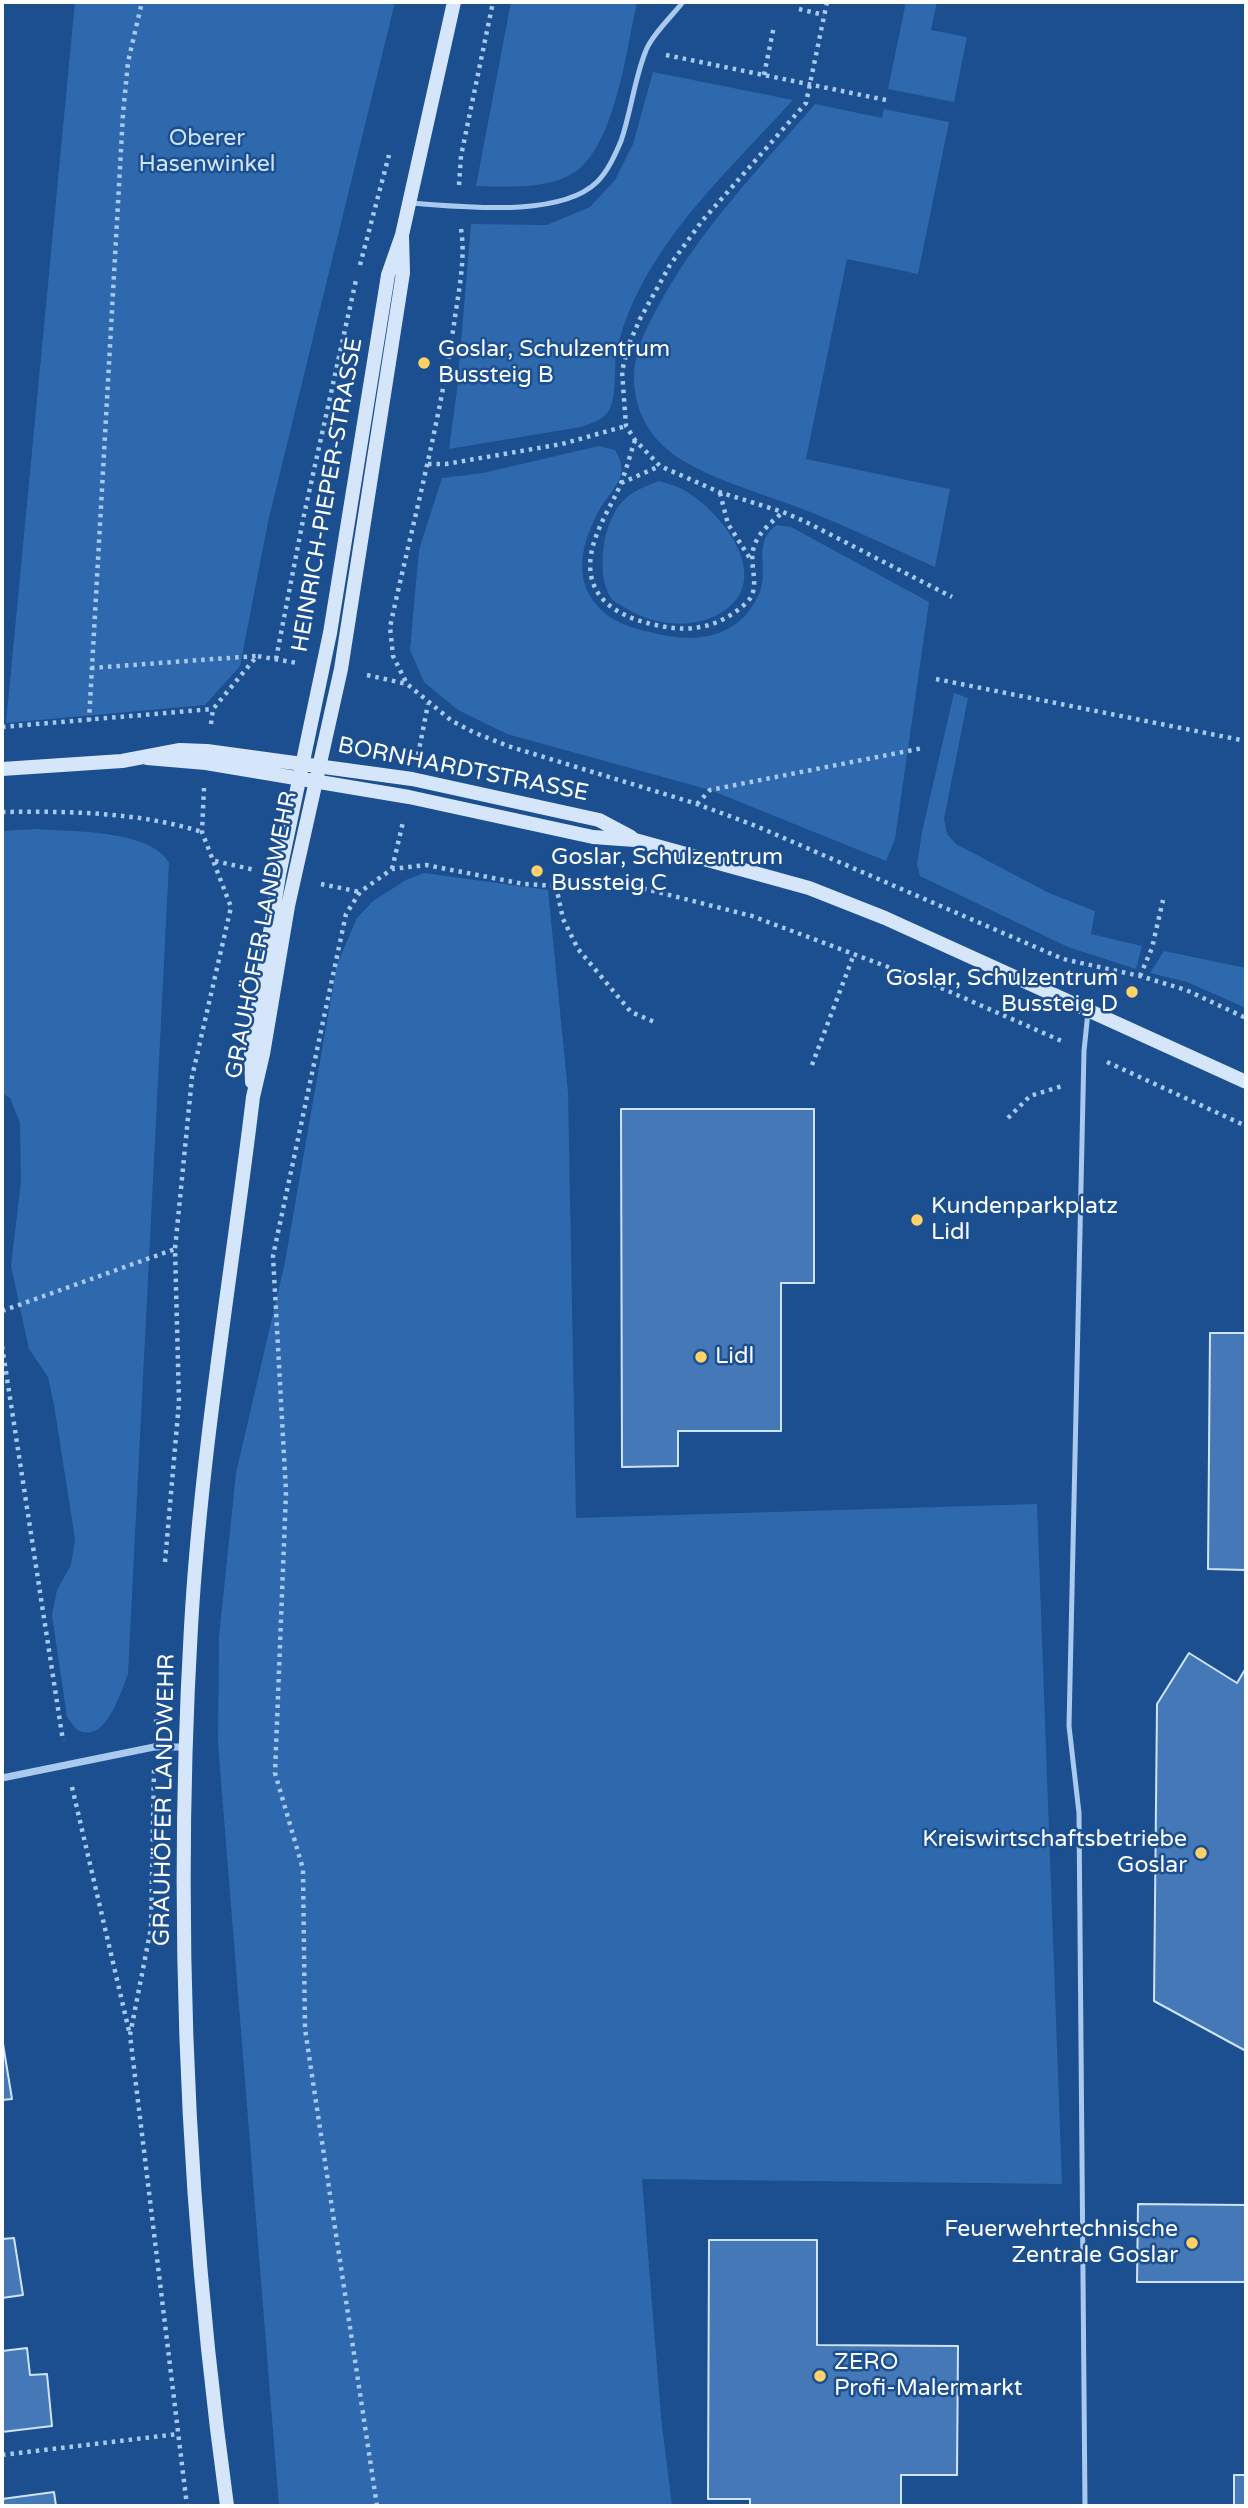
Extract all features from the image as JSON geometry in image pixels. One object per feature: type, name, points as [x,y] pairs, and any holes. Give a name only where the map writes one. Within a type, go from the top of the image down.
[{"type":"street","name":"HEINRICH-PIEPER-STRASSE","points":[[299,779],[332,620],[388,275],[402,235],[454,2]]},
{"type":"street","name":"HEINRICH-PIEPER-STRASSE","points":[[316,782],[341,669],[401,287],[402,235]]},
{"type":"street","name":"BORNHARDTSTRASSE","points":[[147,758],[180,750],[207,751],[319,766],[412,779],[599,820],[635,839],[809,888],[885,918],[1246,1082]]},
{"type":"street","name":"BORNHARDTSTRASSE","points":[[147,758],[206,764],[409,797],[593,837],[635,839]]},
{"type":"street","points":[[2,769],[147,758]]},
{"type":"street","name":"GRAUHÖFER LANDWEHR","points":[[253,1097],[251,1052],[279,875],[299,779]]},
{"type":"street","name":"GRAUHÖFER LANDWEHR","points":[[227,2506],[217,2437],[187,2098],[184,1947],[185,1747],[191,1623],[203,1486],[253,1097],[288,906],[316,782]]},
{"type":"street","points":[[2,1778],[154,1747],[185,1747]]},
{"type":"lane","points":[[409,203],[497,208],[556,202],[576,196],[596,183],[611,164],[621,139],[645,51],[683,2]]},
{"type":"lane","points":[[1084,2506],[1079,1813],[1069,1726],[1083,1079],[1089,1009]]},
{"type":"path","points":[[89,721],[123,114],[128,62],[142,2]]},
{"type":"path","points":[[493,2],[461,156],[458,206],[463,238],[451,345],[428,464],[390,627],[393,656],[407,684],[452,721],[473,733],[697,804],[756,826],[1063,959],[1140,976],[1186,990],[1246,1018]]},
{"type":"path","points":[[827,2],[806,103],[702,221],[670,265],[640,319],[629,344],[622,371],[626,426],[635,440],[660,466],[719,492],[783,512],[952,597]]},
{"type":"path","points":[[799,9],[824,15]]},
{"type":"path","points":[[765,75],[774,26]]},
{"type":"path","points":[[645,51],[886,100]]},
{"type":"path","points":[[428,464],[446,464],[562,444],[626,426]]},
{"type":"path","points":[[635,440],[621,484],[600,526],[591,557],[594,581],[606,605],[629,619],[677,630],[707,627],[728,617],[748,602],[755,585],[751,560],[755,542],[783,512]]},
{"type":"path","points":[[621,484],[660,466]]},
{"type":"path","points":[[719,492],[728,524],[751,560]]},
{"type":"path","points":[[91,668],[257,656]]},
{"type":"path","points":[[341,669],[407,684]]},
{"type":"path","points":[[936,679],[1246,741]]},
{"type":"path","points":[[2,727],[213,709]]},
{"type":"path","points":[[697,804],[710,790],[923,748]]},
{"type":"path","points":[[2,812],[106,815],[168,821],[202,832]]},
{"type":"path","points":[[377,2506],[305,2029],[303,1869],[275,1773],[286,1492],[273,1256],[346,915],[360,892],[392,869],[426,864],[524,884],[556,886],[584,882],[618,882],[669,893],[752,916],[923,980],[1246,1126]]},
{"type":"path","points":[[556,886],[563,919],[578,949],[631,1012],[657,1023]]},
{"type":"path","points":[[1140,976],[1152,948],[1163,900]]},
{"type":"path","points":[[812,1065],[854,954]]},
{"type":"path","points":[[1008,1118],[1030,1096],[1083,1079]]},
{"type":"path","points":[[2,1311],[174,1249]]},
{"type":"path","points":[[2,1346],[67,1765],[130,2035]]},
{"type":"path","points":[[2,2455],[178,2434]]},
{"type":"green space","name":"Oberer Hasenwinkel","points":[[75,2],[395,2],[268,522],[240,666],[205,705],[6,723]]},
{"type":"green space","points":[[511,2],[637,2],[611,114],[603,135],[580,168],[570,175],[545,184],[516,187],[476,186]]},
{"type":"green space","points":[[906,2],[937,2],[931,30],[967,37],[954,102],[888,89]]},
{"type":"green space","points":[[653,72],[793,100],[699,202],[657,258],[640,288],[623,328],[616,355],[613,400],[608,412],[581,427],[449,449],[457,390],[471,224],[547,225],[590,207],[615,180],[633,144]]},
{"type":"green space","points":[[815,104],[882,118],[884,109],[949,122],[918,274],[847,259],[806,459],[950,489],[935,567],[826,518],[694,467],[658,440],[638,406],[634,380],[637,354],[649,323],[675,277],[731,200]]},
{"type":"green space","points":[[599,446],[615,450],[620,459],[621,474],[593,522],[582,566],[584,580],[597,606],[619,622],[645,631],[683,638],[713,635],[727,629],[750,609],[759,594],[765,540],[777,525],[791,527],[929,602],[895,839],[886,861],[710,790],[507,734],[458,710],[424,682],[410,650],[419,550],[442,478],[483,473]]},
{"type":"green space","points":[[659,481],[680,488],[695,497],[724,526],[735,543],[742,561],[744,579],[739,596],[714,617],[688,623],[661,622],[635,613],[615,602],[606,588],[603,548],[615,511],[630,495]]},
{"type":"green space","points":[[954,693],[968,698],[944,819],[947,834],[956,844],[1049,893],[1095,911],[1091,934],[1142,946],[1136,969],[1068,947],[920,876],[917,864],[922,832]]},
{"type":"green space","points":[[36,829],[128,838],[160,852],[169,863],[128,1674],[111,1714],[97,1730],[88,1733],[77,1729],[67,1717],[52,1615],[57,1590],[71,1565],[75,1539],[54,1405],[48,1377],[29,1349],[11,1266],[21,1181],[20,1123],[10,1098],[2,1093],[2,831]]},
{"type":"green space","points":[[424,873],[548,890],[568,1092],[576,1518],[1037,1504],[1062,2184],[642,2179],[661,2417],[672,2506],[279,2506],[218,1743],[219,1637],[236,1473],[285,1262],[337,964],[357,918],[373,901],[406,880]]},
{"type":"green space","points":[[1164,951],[1246,968],[1246,1008],[1187,982],[1150,973]]},
{"type":"building","name":"Lidl","points":[[621,1109],[814,1109],[814,1283],[781,1283],[781,1431],[678,1431],[678,1466],[622,1467]]},
{"type":"building","points":[[1210,1333],[1246,1333],[1246,1570],[1208,1569]]},
{"type":"building","name":"Kreiswirtschaftsbetriebe Goslar","points":[[1189,1653],[1237,1683],[1246,1668],[1246,2051],[1154,2001],[1157,1704]]},
{"type":"building","points":[[2,2038],[12,2099],[2,2100]]},
{"type":"building","name":"Feuerwehrtechnische Zentrale Goslar","points":[[1138,2204],[1246,2205],[1246,2282],[1137,2282]]},
{"type":"building","points":[[14,2238],[23,2295],[2,2298],[2,2239]]},
{"type":"building","points":[[709,2240],[817,2240],[817,2345],[958,2346],[957,2475],[901,2475],[901,2506],[750,2506],[750,2499],[708,2499]]},
{"type":"building","points":[[27,2348],[30,2375],[47,2374],[52,2426],[2,2432],[2,2351]]},
{"type":"building","points":[[1234,2475],[1246,2475],[1246,2506],[1234,2506]]},
{"type":"building","points":[[54,2492],[56,2506],[2,2506],[2,2499]]},
{"type":"place","name":"Goslar, Schulzentrum Bussteig B","points":[[424,363]]},
{"type":"place","name":"Goslar, Schulzentrum Bussteig C","points":[[537,871]]},
{"type":"place","name":"Goslar, Schulzentrum Bussteig D","points":[[1132,992]]},
{"type":"place","name":"Kundenparkplatz Lidl","points":[[917,1220]]},
{"type":"place","name":"Lidl","points":[[701,1357]]},
{"type":"place","name":"Kreiswirtschaftsbetriebe Goslar","points":[[1201,1853]]},
{"type":"place","name":"Feuerwehrtechnische Zentrale Goslar","points":[[1192,2243]]},
{"type":"place","name":"ZERO Profi-Malermarkt","points":[[820,2376]]}]
